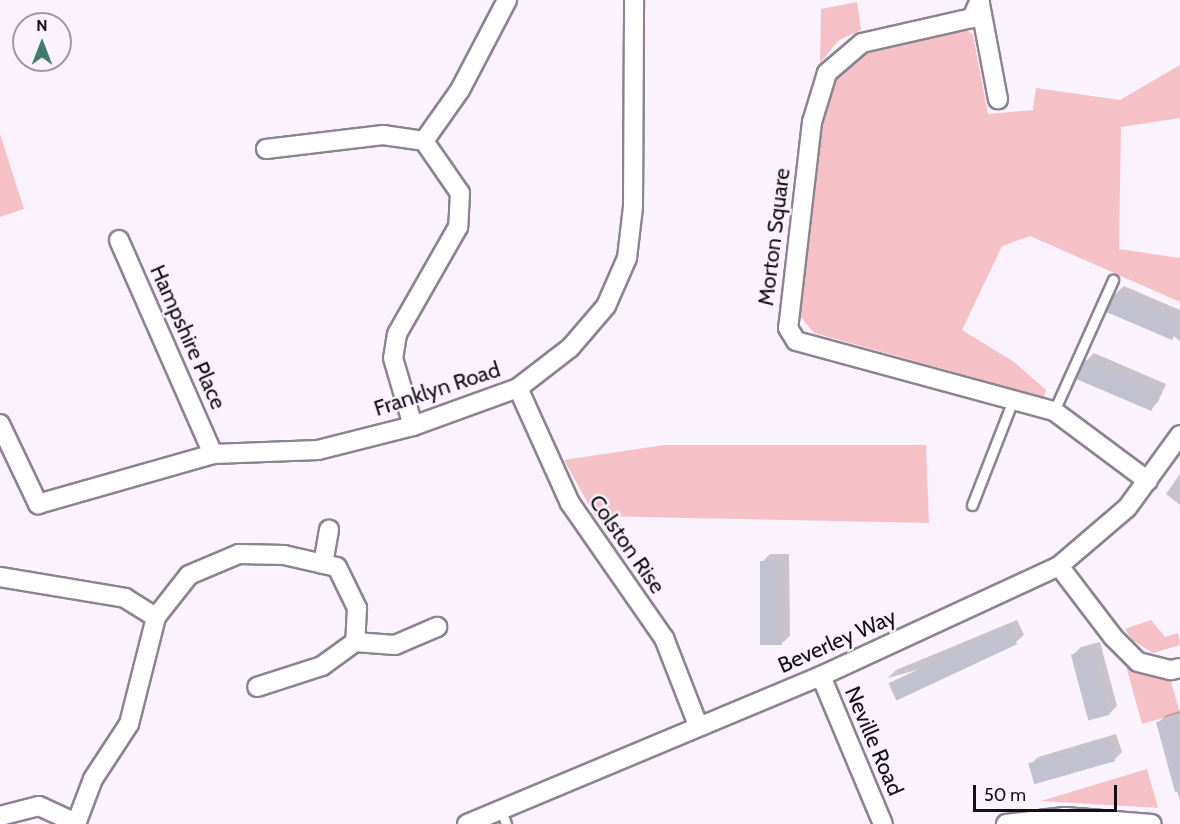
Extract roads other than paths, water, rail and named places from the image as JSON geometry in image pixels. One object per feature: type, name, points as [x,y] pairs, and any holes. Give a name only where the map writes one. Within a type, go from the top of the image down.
[{"type":"street","points":[[424,141],[460,90],[507,0]]},
{"type":"street","name":"Franklyn Road","points":[[0,424],[38,504],[213,454],[318,450],[413,426],[518,388],[570,348],[606,306],[627,258],[633,207],[634,0]]},
{"type":"street","name":"Morton Square","points":[[980,2],[998,99]]},
{"type":"street","name":"Morton Square","points":[[980,2],[972,18],[862,43],[827,73],[812,122],[788,327],[796,341],[1054,411],[1148,481]]},
{"type":"street","points":[[266,149],[383,135],[424,141],[460,193],[458,226],[397,334],[393,358],[413,426]]},
{"type":"street","name":"Hampshire Place","points":[[119,240],[213,454]]},
{"type":"street","name":"Colston Rise","points":[[518,388],[570,503],[664,639],[698,725]]},
{"type":"street","name":"Beverley Way","points":[[467,824],[503,817],[698,725],[821,676],[1059,566],[1127,508],[1180,435]]},
{"type":"street","points":[[323,564],[329,530]]},
{"type":"street","points":[[0,816],[39,806],[76,823],[93,779],[129,724],[156,617],[189,575],[238,554],[284,555],[338,567],[357,608],[355,642]]},
{"type":"street","points":[[1059,566],[1113,637],[1138,662],[1170,670],[1180,668]]},
{"type":"street","points":[[0,577],[125,598],[156,617]]},
{"type":"street","points":[[257,687],[322,666],[355,642],[394,645],[437,627]]},
{"type":"street","name":"Neville Road","points":[[821,676],[883,824]]},
{"type":"street","points":[[1006,824],[1065,817],[1152,824]]},
{"type":"lane","points":[[1054,411],[1113,280]]},
{"type":"lane","points":[[972,505],[1013,400]]}]
